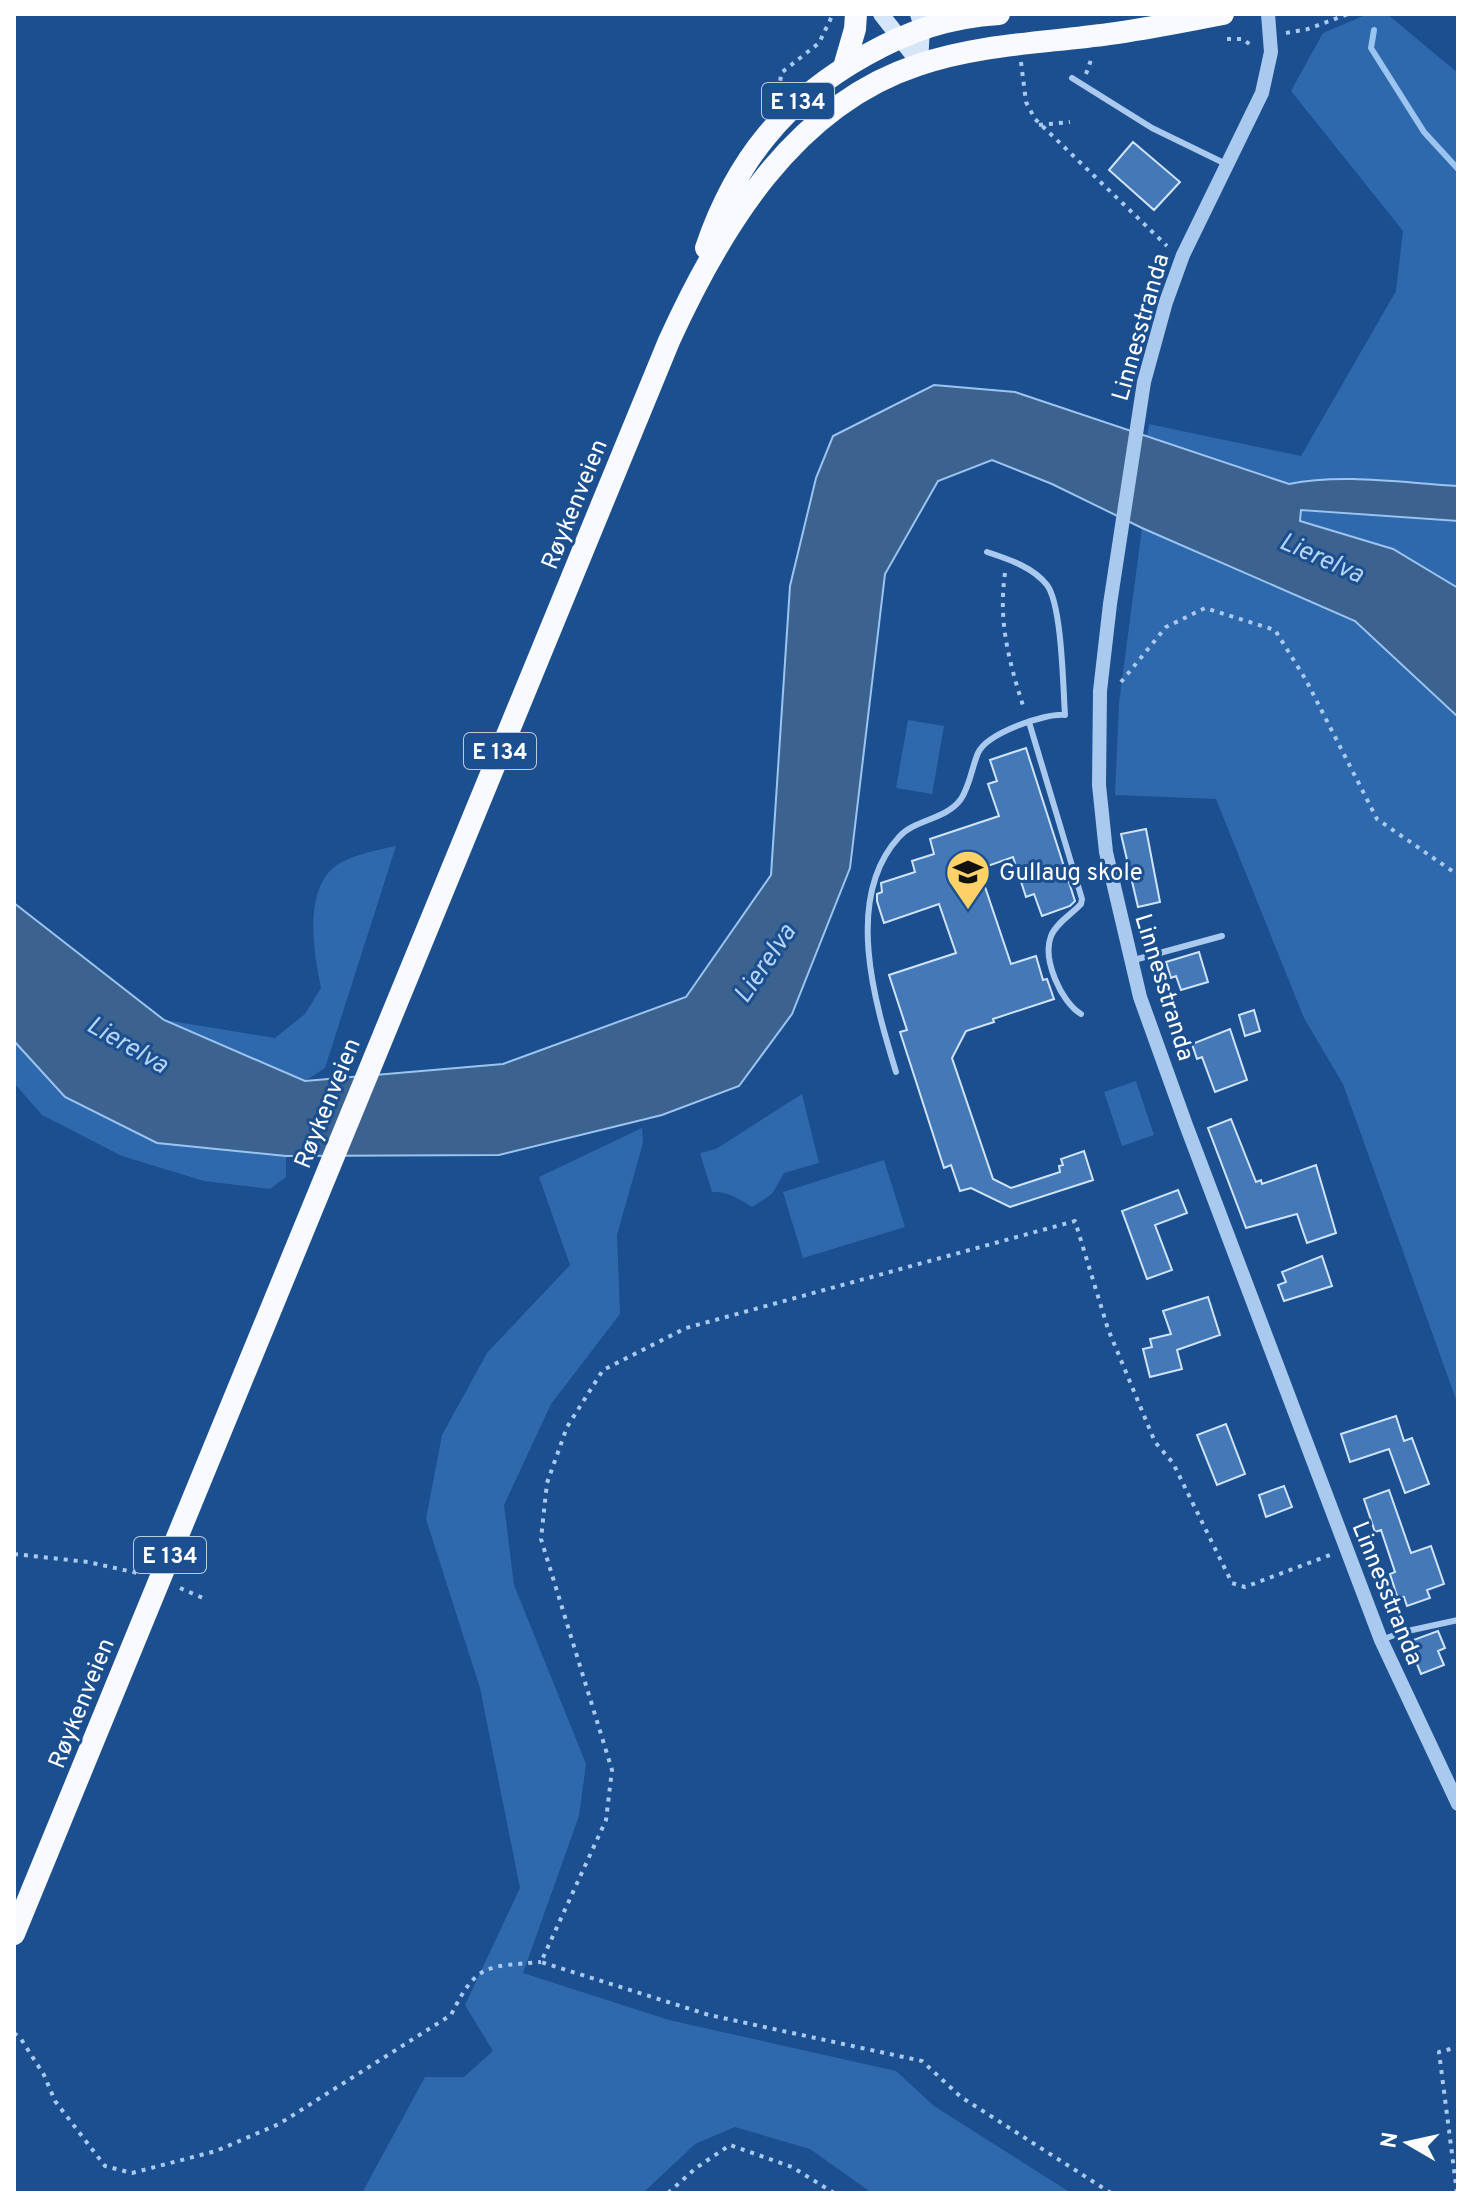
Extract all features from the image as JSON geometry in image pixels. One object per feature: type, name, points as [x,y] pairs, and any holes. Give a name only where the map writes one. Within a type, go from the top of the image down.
[{"type":"highway","name":"E 134","points":[[844,67],[856,14]]},
{"type":"highway","name":"Røykenveien","points":[[14,1934],[691,293],[717,215],[750,155],[777,121],[844,67],[920,21],[999,14]]},
{"type":"highway","name":"Røykenveien","points":[[1164,14],[1216,15]]},
{"type":"highway","name":"Røykenveien","points":[[691,293],[733,220],[781,158],[846,103],[887,77],[920,64],[983,49],[1110,34],[1216,15]]},
{"type":"main road","points":[[881,14],[920,64]]},
{"type":"main road","points":[[920,21],[920,64]]},
{"type":"street","name":"Linnesstranda","points":[[1268,14],[1271,51],[1262,93],[1183,255],[1166,302],[1144,382],[1120,533],[1100,691],[1099,785],[1106,852],[1140,997],[1186,1125],[1381,1640],[1457,1801]]},
{"type":"lane","points":[[1072,78],[1152,128],[1226,164]]},
{"type":"lane","points":[[896,1072],[872,989],[870,965],[872,888],[883,858],[903,832],[950,810],[961,799],[979,750],[995,736],[1053,714],[1065,715],[1055,604],[1048,586],[1023,566],[987,552]]},
{"type":"lane","points":[[1029,722],[1082,899],[1077,909],[1055,929],[1048,947],[1051,967],[1070,1005],[1081,1014]]},
{"type":"lane","points":[[1131,962],[1222,936]]},
{"type":"lane","points":[[1381,1640],[1458,1620]]},
{"type":"path","points":[[796,104],[782,88],[781,73],[819,43],[833,14]]},
{"type":"path","points":[[1271,35],[1308,29],[1348,14]]},
{"type":"path","points":[[1227,39],[1243,39],[1256,49],[1271,51]]},
{"type":"path","points":[[1020,56],[1026,102],[1039,125],[1172,251]]},
{"type":"path","points":[[1039,125],[1070,122]]},
{"type":"path","points":[[1006,559],[1002,596],[1007,655],[1029,722]]},
{"type":"path","points":[[1121,682],[1166,627],[1205,608],[1275,630],[1306,680],[1377,819],[1458,875]]},
{"type":"path","points":[[541,1962],[606,1820],[612,1770],[541,1539],[547,1483],[567,1427],[603,1370],[686,1328],[1075,1221],[1108,1329],[1155,1442],[1173,1463],[1232,1583],[1245,1587],[1346,1549]]},
{"type":"path","points":[[14,1554],[88,1562],[160,1578],[203,1598]]},
{"type":"path","points":[[14,2033],[44,2075],[55,2101],[105,2166],[132,2173],[216,2151],[279,2124],[451,2015],[465,1986],[489,1966],[541,1962],[709,2015],[922,2061],[961,2097],[1111,2193]]},
{"type":"path","points":[[1457,2193],[1439,2052],[1458,2047]]},
{"type":"path","points":[[668,2193],[696,2168],[730,2145],[792,2167],[834,2193]]},
{"type":"shaded area","points":[[1368,14],[1387,14],[1458,73],[1458,486],[1352,479],[1289,484],[1147,437],[1149,424],[1301,456],[1396,291],[1403,231],[1291,91],[1323,33]]},
{"type":"shaded area","points":[[1300,510],[1458,521],[1458,588],[1393,549],[1300,521]]},
{"type":"shaded area","points":[[1142,528],[1355,621],[1458,717],[1458,1405],[1343,1084],[1304,1018],[1216,799],[1115,795],[1119,703]]},
{"type":"shaded area","points":[[908,720],[944,726],[932,794],[896,788]]},
{"type":"shaded area","points":[[396,846],[325,1068],[305,1081],[165,1020],[275,1038],[305,1014],[321,988],[313,926],[317,894],[323,880],[345,860]]},
{"type":"shaded area","points":[[14,1041],[65,1097],[157,1143],[286,1156],[286,1177],[270,1189],[204,1181],[122,1156],[42,1115],[14,1083]]},
{"type":"shaded area","points":[[1136,1081],[1154,1135],[1122,1146],[1104,1092]]},
{"type":"shaded area","points":[[802,1094],[819,1163],[784,1173],[772,1194],[752,1207],[728,1194],[712,1192],[700,1153],[716,1149]]},
{"type":"shaded area","points":[[642,1128],[643,1143],[617,1235],[620,1314],[551,1404],[504,1505],[514,1585],[586,1764],[579,1816],[523,1973],[669,2020],[896,2071],[934,2106],[1071,2193],[872,2193],[810,2149],[735,2127],[695,2144],[643,2193],[362,2193],[425,2077],[464,2077],[493,2051],[465,2005],[520,1888],[480,1688],[426,1519],[442,1435],[487,1353],[570,1265],[539,1177]]},
{"type":"shaded area","points":[[884,1160],[905,1227],[803,1258],[783,1192]]},
{"type":"water","name":"Lierelva","points":[[934,385],[1015,392],[1289,484],[1352,479],[1458,486],[1458,521],[1301,510],[1300,521],[1393,549],[1458,588],[1458,717],[1355,621],[992,460],[938,481],[885,574],[850,868],[792,1014],[739,1086],[662,1115],[499,1155],[286,1156],[157,1143],[65,1097],[14,1041],[14,903],[164,1020],[305,1081],[503,1064],[686,997],[771,875],[790,586],[816,478],[833,436]]},
{"type":"building","points":[[1133,142],[1180,182],[1154,210],[1109,170]]},
{"type":"building","points":[[1026,748],[1075,901],[1070,906],[1042,916],[1034,894],[1026,897],[1013,857],[979,869],[1011,964],[1036,956],[1043,980],[1047,979],[1054,999],[966,1031],[952,1058],[993,1179],[1011,1188],[1060,1172],[1059,1166],[1063,1165],[1061,1159],[1084,1151],[1093,1180],[1010,1207],[971,1188],[960,1191],[951,1165],[944,1168],[900,1032],[907,1030],[889,975],[956,953],[939,904],[884,923],[877,894],[882,892],[881,883],[915,872],[912,861],[934,854],[930,839],[999,816],[988,784],[997,781],[990,760]]},
{"type":"building","points":[[1146,829],[1160,902],[1138,907],[1121,834]]},
{"type":"building","points":[[1199,952],[1208,982],[1181,990],[1176,976],[1171,978],[1166,962]]},
{"type":"building","points":[[1254,1010],[1260,1031],[1245,1036],[1239,1015]]},
{"type":"building","points":[[1230,1029],[1247,1080],[1215,1092],[1202,1057],[1197,1059],[1192,1044]]},
{"type":"building","points":[[1231,1119],[1256,1182],[1261,1180],[1262,1184],[1316,1165],[1336,1233],[1307,1243],[1297,1214],[1246,1228],[1208,1128]]},
{"type":"building","points":[[1178,1190],[1187,1213],[1155,1225],[1172,1270],[1147,1279],[1122,1211]]},
{"type":"building","points":[[1322,1256],[1332,1286],[1284,1301],[1278,1285],[1286,1282],[1282,1272]]},
{"type":"building","points":[[1208,1297],[1220,1335],[1177,1350],[1182,1369],[1150,1377],[1143,1349],[1152,1347],[1150,1339],[1171,1334],[1163,1311]]},
{"type":"building","points":[[1396,1416],[1404,1441],[1412,1438],[1429,1484],[1405,1493],[1389,1449],[1350,1462],[1341,1434]]},
{"type":"building","points":[[1226,1424],[1245,1474],[1217,1485],[1197,1435]]},
{"type":"building","points":[[1284,1486],[1292,1507],[1266,1517],[1259,1495]]},
{"type":"building","points":[[1389,1490],[1411,1553],[1431,1546],[1444,1584],[1427,1590],[1430,1598],[1407,1606],[1404,1597],[1398,1599],[1390,1574],[1395,1572],[1381,1530],[1375,1532],[1364,1499]]},
{"type":"building","points":[[1438,1631],[1445,1648],[1438,1651],[1444,1665],[1421,1674],[1408,1642]]},
{"type":"waterway","points":[[1374,30],[1371,48],[1424,132],[1458,169]]},
{"type":"place","name":"Gullaug skole","points":[[968,911]]}]
